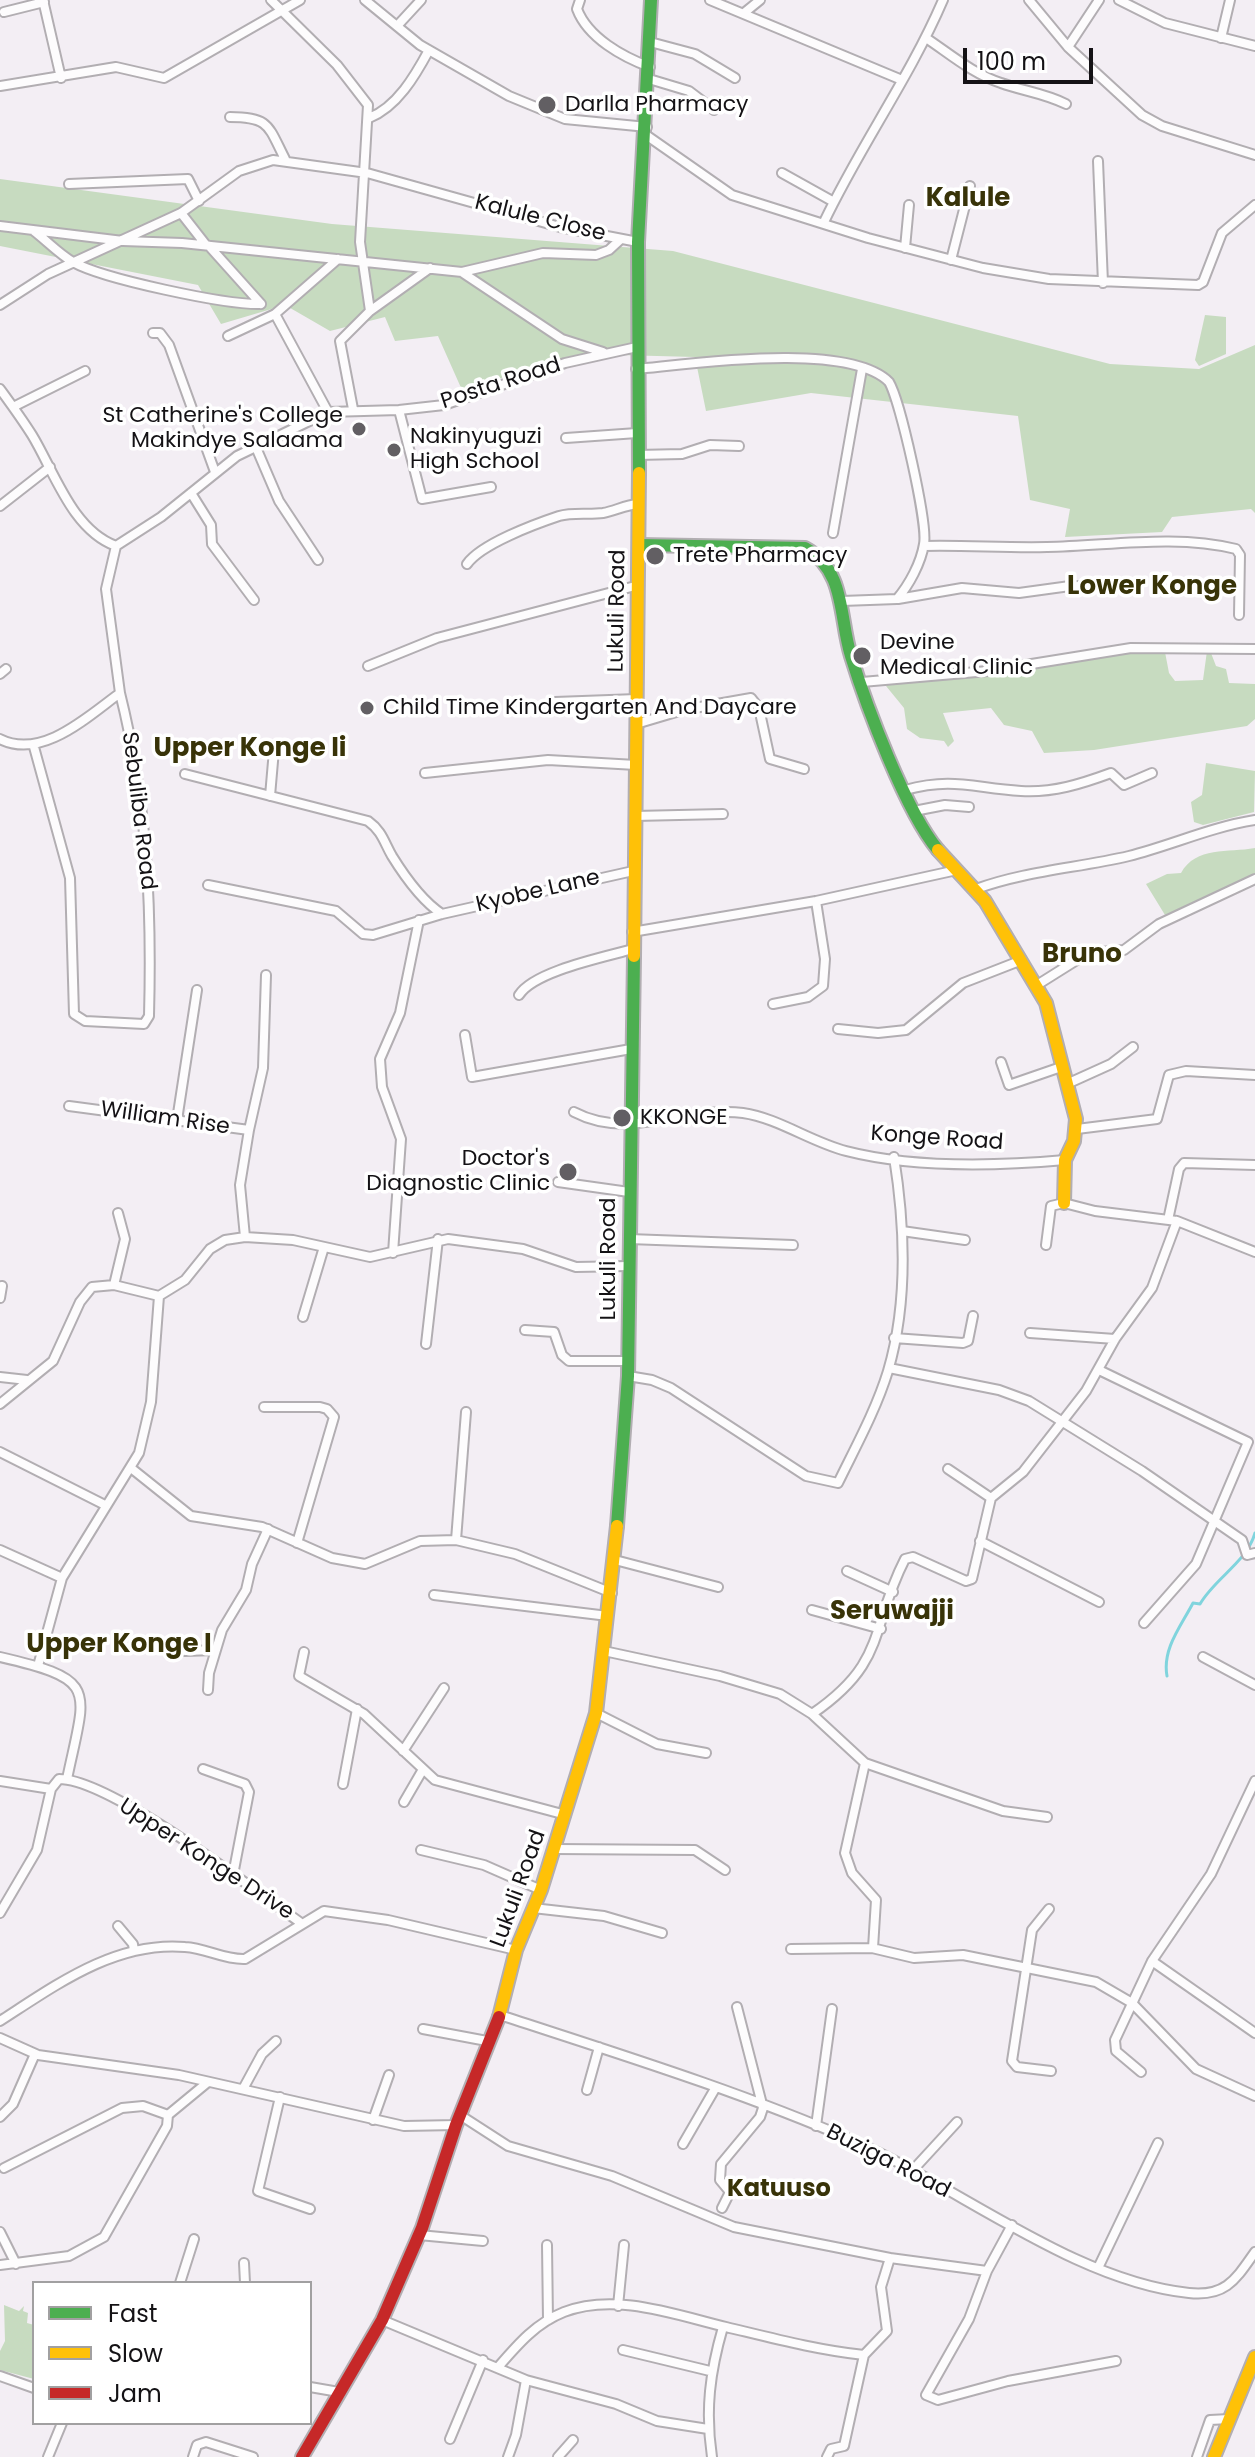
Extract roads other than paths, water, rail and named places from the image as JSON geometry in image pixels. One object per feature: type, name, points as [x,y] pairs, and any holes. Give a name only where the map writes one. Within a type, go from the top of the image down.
[{"type":"street","points":[[271,0],[360,90],[368,105],[367,173],[360,221],[362,261],[370,311]]},
{"type":"street","points":[[0,86],[116,67],[164,78],[300,0]]},
{"type":"street","points":[[365,0],[429,50],[509,96],[560,118],[646,131],[732,195],[951,260],[1049,279],[1201,284],[1222,233],[1255,205]]},
{"type":"street","points":[[397,26],[421,0]]},
{"type":"street","points":[[580,0],[577,9],[581,18],[604,42],[650,73],[689,91],[714,110]]},
{"type":"street","name":"Lukuli Road","points":[[302,2457],[382,2320],[419,2235],[487,2041],[500,2015],[516,1950],[555,1849],[596,1713],[612,1593],[629,1361],[632,932],[639,585],[638,242],[650,73],[651,0]]},
{"type":"street","points":[[710,0],[902,80]]},
{"type":"street","points":[[744,13],[760,0]]},
{"type":"street","points":[[824,222],[926,38],[943,0]]},
{"type":"street","points":[[1029,0],[1068,47],[1146,117],[1255,155]]},
{"type":"street","points":[[1068,47],[1099,0]]},
{"type":"street","points":[[1119,0],[1165,23],[1255,46]]},
{"type":"street","points":[[1221,38],[1230,0]]},
{"type":"street","points":[[4,12],[43,1],[61,78]]},
{"type":"street","points":[[926,38],[977,73],[1005,85],[1042,92],[1066,104]]},
{"type":"street","points":[[650,42],[695,54],[735,78]]},
{"type":"street","points":[[369,118],[380,113],[400,94],[429,50]]},
{"type":"street","points":[[0,305],[73,262],[181,213],[239,171],[285,159],[266,123],[257,117],[230,117]]},
{"type":"street","name":"Kalule Close","points":[[285,159],[367,173],[560,227],[638,242]]},
{"type":"street","points":[[1098,161],[1103,283]]},
{"type":"street","points":[[782,173],[834,202]]},
{"type":"street","points":[[69,184],[188,179],[199,201]]},
{"type":"street","points":[[951,260],[970,186]]},
{"type":"street","points":[[905,248],[909,205]]},
{"type":"street","points":[[181,213],[273,314],[328,412]]},
{"type":"street","points":[[0,226],[123,241],[207,245],[462,272],[543,253],[596,255],[609,250],[621,239]]},
{"type":"street","points":[[32,229],[73,262],[198,296],[261,304]]},
{"type":"street","points":[[228,336],[273,314],[338,259]]},
{"type":"street","points":[[353,409],[340,341],[370,311],[430,268]]},
{"type":"street","points":[[462,272],[562,339],[603,353]]},
{"type":"street","points":[[153,333],[160,333],[169,345],[215,472]]},
{"type":"street","name":"Posta Road","points":[[116,546],[255,445],[328,412],[444,405],[603,353],[637,347]]},
{"type":"street","points":[[636,369],[782,358],[818,359],[885,378],[892,387],[923,520],[924,546],[897,599]]},
{"type":"street","points":[[833,533],[862,369]]},
{"type":"street","points":[[13,407],[85,371]]},
{"type":"street","points":[[0,389],[86,525],[116,546]]},
{"type":"street","points":[[399,410],[422,499],[491,487]]},
{"type":"street","points":[[566,438],[637,433]]},
{"type":"street","points":[[255,445],[279,501],[318,560]]},
{"type":"street","points":[[637,455],[682,454],[710,445],[739,446]]},
{"type":"street","points":[[0,506],[50,467]]},
{"type":"street","points":[[191,493],[211,525],[212,544],[254,600]]},
{"type":"street","points":[[467,564],[473,555],[491,545],[558,517],[606,513],[622,505],[638,504]]},
{"type":"street","points":[[924,546],[1046,547],[1156,542],[1224,546],[1236,549],[1240,555],[1239,615]]},
{"type":"street","points":[[639,545],[805,548],[822,561],[842,601],[850,654],[914,811],[935,847],[976,889],[1037,985],[1052,1020],[1069,1083],[1077,1129],[1065,1160],[1064,1203]]},
{"type":"street","name":"Sebuliba Road","points":[[34,747],[70,878],[74,1014],[85,1021],[144,1024],[149,1016],[150,872],[137,770],[120,693],[106,589],[116,546]]},
{"type":"street","points":[[368,666],[437,638],[639,585]]},
{"type":"street","points":[[842,601],[897,599],[962,588],[1019,593],[1070,586],[1129,587]]},
{"type":"street","points":[[862,682],[988,671],[1131,648],[1255,649]]},
{"type":"street","points":[[0,739],[15,745],[34,747],[50,740],[120,693]]},
{"type":"street","points":[[636,724],[683,710],[751,698],[759,708],[770,759],[804,769]]},
{"type":"street","points":[[555,702],[637,699]]},
{"type":"street","points":[[270,796],[274,750]]},
{"type":"street","points":[[425,773],[548,760],[636,765]]},
{"type":"street","points":[[905,790],[939,781],[1022,791],[1056,790],[1089,783],[1111,773],[1124,785],[1152,773]]},
{"type":"street","points":[[185,774],[360,818],[376,826],[415,888],[442,914]]},
{"type":"street","points":[[914,811],[945,805],[969,807]]},
{"type":"street","points":[[635,816],[723,814]]},
{"type":"street","points":[[976,889],[1003,880],[1133,854],[1207,830],[1255,820]]},
{"type":"street","points":[[632,932],[816,901],[957,870]]},
{"type":"street","name":"Kyobe Lane","points":[[208,885],[336,911],[363,934],[373,935],[442,914],[633,871]]},
{"type":"street","points":[[1037,985],[1088,953],[1124,950],[1159,924],[1255,879]]},
{"type":"street","points":[[773,1004],[808,997],[823,986],[825,959],[816,901]]},
{"type":"street","points":[[393,1253],[401,1139],[382,1087],[380,1059],[396,1025],[419,920]]},
{"type":"street","points":[[519,995],[525,986],[544,977],[633,949]]},
{"type":"street","points":[[838,1029],[878,1033],[906,1030],[963,983],[1022,960]]},
{"type":"street","points":[[249,1130],[263,1068],[266,975]]},
{"type":"street","points":[[177,1120],[197,990]]},
{"type":"street","points":[[465,1035],[472,1077],[631,1049]]},
{"type":"street","points":[[1069,1083],[1111,1064],[1133,1047]]},
{"type":"street","points":[[1001,1062],[1009,1085],[1065,1066]]},
{"type":"street","points":[[1077,1129],[1157,1119],[1169,1075],[1186,1071],[1255,1075]]},
{"type":"street","name":"William Rise","points":[[69,1106],[249,1130],[240,1185],[245,1237]]},
{"type":"street","name":"Konge Road","points":[[574,1112],[598,1122],[630,1125],[747,1114],[847,1151],[968,1165],[1065,1160]]},
{"type":"street","points":[[628,1376],[652,1380],[671,1388],[806,1476],[838,1483],[877,1402],[889,1368],[902,1231],[894,1157]]},
{"type":"street","points":[[812,1714],[835,1699],[866,1664],[903,1562],[910,1556],[971,1581],[991,1498],[1018,1477],[1064,1421],[1099,1370],[1115,1339],[1152,1288],[1172,1220],[1179,1169],[1184,1163],[1255,1165]]},
{"type":"street","points":[[558,1182],[629,1192]]},
{"type":"street","points":[[1046,1245],[1051,1206],[1064,1203],[1095,1211],[1172,1220],[1255,1252]]},
{"type":"street","points":[[114,1285],[125,1239],[118,1213]]},
{"type":"street","points":[[902,1231],[965,1240]]},
{"type":"street","points":[[0,1404],[27,1380],[44,1371],[58,1354],[86,1293],[99,1284],[159,1296],[185,1280],[210,1249],[225,1240],[245,1237],[293,1240],[370,1257],[438,1239],[523,1249],[576,1267],[629,1266]]},
{"type":"street","points":[[426,1344],[438,1239]]},
{"type":"street","points":[[629,1239],[793,1245]]},
{"type":"street","points":[[303,1317],[324,1247]]},
{"type":"street","points":[[0,1298],[2,1286]]},
{"type":"street","points":[[38,1666],[62,1578],[131,1468],[144,1436],[151,1402],[159,1296]]},
{"type":"street","points":[[894,1338],[963,1343],[968,1341],[973,1316]]},
{"type":"street","points":[[525,1330],[554,1332],[562,1355],[569,1361],[629,1361]]},
{"type":"street","points":[[1030,1333],[1115,1339]]},
{"type":"street","points":[[889,1368],[1014,1395],[1064,1421],[1214,1521],[1244,1542],[1247,1555],[1255,1553]]},
{"type":"street","points":[[1099,1370],[1248,1442],[1192,1571],[1163,1598],[1144,1623]]},
{"type":"street","points":[[0,1377],[27,1380]]},
{"type":"street","points":[[264,1407],[320,1407],[327,1409],[334,1417],[297,1543]]},
{"type":"street","points":[[456,1540],[466,1412]]},
{"type":"street","points":[[0,1452],[105,1505]]},
{"type":"street","points":[[131,1468],[191,1516],[268,1529],[332,1558],[365,1564],[420,1541],[456,1540],[515,1554],[612,1593]]},
{"type":"street","points":[[948,1469],[991,1498]]},
{"type":"street","points":[[208,1690],[222,1630],[246,1590],[252,1564],[268,1529]]},
{"type":"street","points":[[980,1541],[1099,1602]]},
{"type":"street","points":[[0,1550],[62,1578]]},
{"type":"street","points":[[615,1560],[718,1587]]},
{"type":"street","points":[[847,1571],[893,1592]]},
{"type":"street","points":[[434,1595],[608,1616]]},
{"type":"street","points":[[812,1610],[881,1629]]},
{"type":"street","points":[[151,1641],[185,1651],[215,1650]]},
{"type":"street","points":[[604,1651],[780,1694],[812,1714],[865,1763],[1003,1811],[1047,1817]]},
{"type":"street","points":[[304,1652],[299,1676],[357,1709],[422,1771],[441,1783],[566,1815]]},
{"type":"street","points":[[0,1657],[38,1666],[71,1679],[81,1694],[82,1705],[67,1779],[59,1779],[51,1789],[37,1850],[0,1913]]},
{"type":"street","points":[[1203,1657],[1255,1685]]},
{"type":"street","points":[[403,1751],[444,1688]]},
{"type":"street","points":[[343,1784],[357,1709]]},
{"type":"street","points":[[596,1713],[657,1744],[706,1753]]},
{"type":"street","points":[[865,1763],[845,1853],[852,1873],[876,1900],[873,1948]]},
{"type":"street","points":[[203,1769],[245,1784],[249,1792],[233,1875]]},
{"type":"street","points":[[404,1802],[422,1771]]},
{"type":"street","name":"Upper Konge Drive","points":[[67,1779],[128,1806],[301,1923]]},
{"type":"street","points":[[0,1781],[51,1789]]},
{"type":"street","points":[[1141,2072],[1116,2051],[1114,2045],[1152,1961],[1211,1874],[1255,1781]]},
{"type":"street","points":[[555,1849],[695,1850],[725,1870]]},
{"type":"street","points":[[421,1850],[484,1865],[541,1890]]},
{"type":"street","points":[[533,1908],[604,1916],[662,1933]]},
{"type":"street","points":[[1049,1909],[1032,1930],[1012,2061],[1017,2067],[1051,2071]]},
{"type":"street","points":[[0,2021],[67,1978],[103,1960],[134,1951],[187,1947],[245,1959],[324,1911],[342,1911],[516,1950]]},
{"type":"street","points":[[118,1926],[133,1944],[134,1951]]},
{"type":"street","points":[[791,1949],[873,1948],[914,1958],[948,1954],[1096,1982],[1132,2003],[1196,2069],[1255,2096]]},
{"type":"street","points":[[1152,1961],[1255,2033]]},
{"type":"street","points":[[722,2208],[730,2192],[720,2180],[721,2164],[760,2117],[763,2108],[737,2007]]},
{"type":"street","points":[[816,2126],[832,2009]]},
{"type":"street","name":"Buziga Road","points":[[500,2015],[760,2102],[912,2171],[1098,2268],[1166,2290],[1214,2294],[1236,2281],[1255,2252]]},
{"type":"street","points":[[423,2029],[487,2041]]},
{"type":"street","points":[[0,2038],[35,2054],[208,2082],[373,2120],[419,2128],[458,2120],[508,2146],[612,2176],[734,2227],[890,2258],[987,2271]]},
{"type":"street","points":[[243,2089],[262,2054],[276,2041]]},
{"type":"street","points":[[587,2090],[599,2047]]},
{"type":"street","points":[[0,2117],[13,2104],[35,2054]]},
{"type":"street","points":[[373,2120],[389,2075]]},
{"type":"street","points":[[0,2265],[69,2256],[104,2237],[167,2126],[168,2115],[208,2082]]},
{"type":"street","points":[[683,2144],[716,2087]]},
{"type":"street","points":[[280,2097],[258,2191],[310,2209]]},
{"type":"street","points":[[4,2168],[122,2108],[143,2106],[168,2115]]},
{"type":"street","points":[[912,2171],[957,2122]]},
{"type":"street","points":[[1098,2268],[1158,2143]]},
{"type":"street","points":[[1012,2225],[987,2271],[969,2319],[926,2395],[938,2400],[1008,2381],[1116,2361]]},
{"type":"street","points":[[0,2232],[16,2264]]},
{"type":"street","points":[[419,2235],[483,2241]]},
{"type":"street","points":[[181,2281],[194,2239]]},
{"type":"street","points":[[547,2245],[548,2320]]},
{"type":"street","points":[[618,2306],[624,2245]]},
{"type":"street","points":[[827,2457],[831,2449],[844,2446],[864,2355],[887,2331],[881,2287],[890,2258]]},
{"type":"street","points":[[244,2263],[245,2281]]},
{"type":"street","points":[[499,2366],[527,2335],[548,2320],[589,2305],[680,2314],[825,2351],[864,2355]]},
{"type":"street","points":[[382,2320],[499,2366],[526,2380],[616,2404],[657,2421],[708,2429]]},
{"type":"street","points":[[712,2457],[708,2429],[710,2371],[723,2327]]},
{"type":"street","points":[[623,2350],[710,2371]]},
{"type":"street","points":[[1214,2457],[1255,2357]]},
{"type":"street","points":[[450,2439],[483,2360]]},
{"type":"street","points":[[0,2376],[32,2387]]},
{"type":"street","points":[[520,2457],[509,2454],[526,2380]]},
{"type":"street","points":[[312,2387],[339,2392]]},
{"type":"street","points":[[1197,2457],[1210,2420],[1229,2419]]},
{"type":"street","points":[[48,2457],[61,2425]]},
{"type":"street","points":[[558,2457],[573,2440]]},
{"type":"street","points":[[193,2457],[197,2445],[206,2442],[253,2457]]},
{"type":"waterway","points":[[1167,1676],[1170,1647],[1193,1603],[1200,1604],[1245,1553],[1255,1533]]},
{"type":"place","name":"Darlla Pharmacy","points":[[547,105]]},
{"type":"place","name":"St Catherine's College Makindye Salaama","points":[[359,429]]},
{"type":"place","name":"Nakinyuguzi High School","points":[[394,450]]},
{"type":"place","name":"Trete Pharmacy","points":[[655,556]]},
{"type":"place","name":"Devine Medical Clinic","points":[[862,656]]},
{"type":"place","name":"Child Time Kindergarten And Daycare","points":[[367,708]]},
{"type":"place","name":"KKONGE","points":[[622,1118]]},
{"type":"place","name":"Doctor's Diagnostic Clinic","points":[[568,1172]]},
{"type":"district","name":"Kalule","points":[[968,199]]},
{"type":"district","name":"Lower Konge","points":[[1152,587]]},
{"type":"district","name":"Upper Konge Ii","points":[[250,749]]},
{"type":"district","name":"Bruno","points":[[1082,955]]},
{"type":"district","name":"Seruwajji","points":[[892,1612]]},
{"type":"district","name":"Upper Konge I","points":[[119,1645]]},
{"type":"district","name":"Katuuso","points":[[779,2190]]}]
